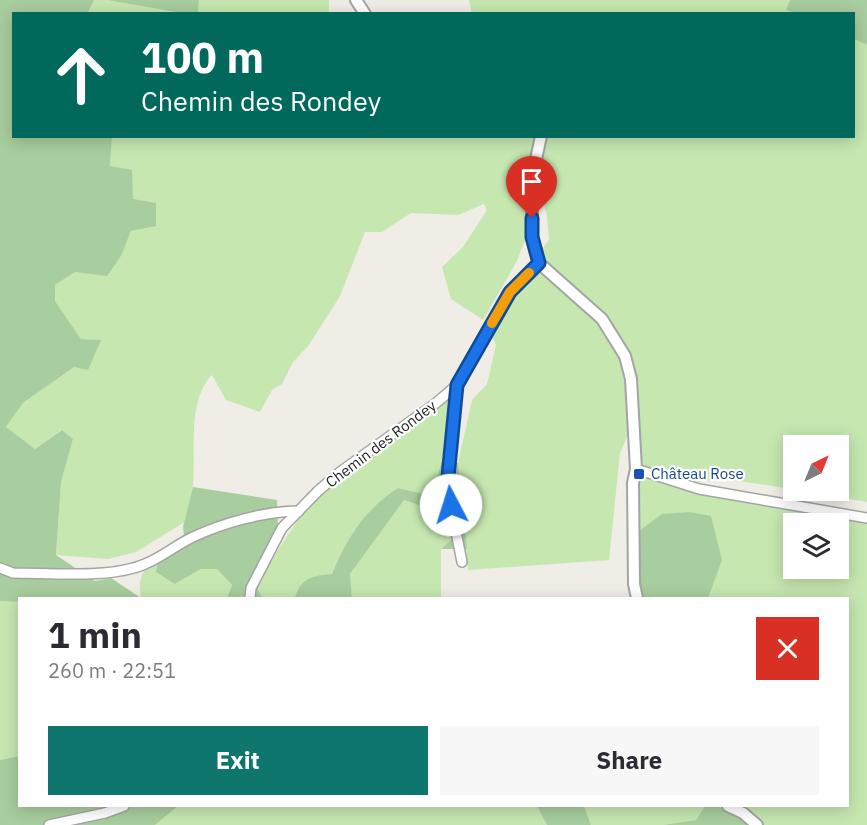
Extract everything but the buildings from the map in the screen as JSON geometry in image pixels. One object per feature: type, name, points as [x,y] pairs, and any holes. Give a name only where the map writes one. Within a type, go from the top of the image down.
[{"type":"street","points":[[541,138],[532,178],[532,237],[539,263],[602,319],[625,356],[631,379],[636,469],[633,483],[634,584],[638,597]]},
{"type":"street","name":"Chemin des Rondey","points":[[250,597],[251,588],[282,528],[340,472],[436,403],[457,385],[510,292],[539,263]]},
{"type":"street","points":[[457,385],[447,487],[462,562]]},
{"type":"street","points":[[636,469],[699,489],[867,518]]},
{"type":"street","points":[[0,568],[13,573],[115,572],[145,564],[193,536],[253,516],[282,511],[299,511]]},
{"type":"street","points":[[49,825],[105,813],[120,807]]},
{"type":"street","points":[[730,807],[743,813],[757,825]]},
{"type":"green space","points":[[0,0],[94,0],[88,12],[12,12],[12,138],[112,138],[110,166],[132,170],[133,199],[156,203],[156,226],[131,231],[121,256],[107,276],[75,272],[55,285],[55,301],[81,339],[101,340],[88,370],[74,367],[23,403],[6,427],[35,449],[62,430],[73,439],[61,482],[56,555],[95,581],[111,578],[140,597],[18,597],[18,602],[0,601]]},
{"type":"green space","points":[[94,0],[107,0],[175,12],[89,12]]},
{"type":"green space","points":[[107,0],[199,0],[198,12],[175,12]]},
{"type":"green space","points":[[199,0],[329,0],[329,12],[198,12]]},
{"type":"green space","points":[[469,0],[790,0],[786,10],[791,12],[472,12]]},
{"type":"green space","points":[[790,0],[867,0],[867,45],[855,39],[855,12],[791,12],[786,10]]},
{"type":"green space","points":[[855,39],[867,45],[867,502],[849,499],[849,435],[783,435],[783,488],[723,479],[697,482],[639,465],[629,353],[546,260],[541,250],[549,240],[547,215],[536,177],[546,138],[855,138]]},
{"type":"green space","points":[[112,138],[535,138],[525,173],[527,235],[517,261],[483,320],[451,299],[442,267],[463,247],[487,210],[484,204],[458,215],[411,213],[382,232],[365,232],[340,296],[309,345],[293,362],[282,384],[272,390],[260,412],[226,400],[212,375],[204,386],[196,412],[193,485],[185,522],[136,552],[108,559],[56,555],[61,482],[73,439],[61,430],[35,449],[6,427],[23,403],[74,367],[100,340],[81,339],[55,301],[55,285],[75,272],[107,275],[121,256],[131,231],[133,199],[110,166]]},
{"type":"green space","points":[[535,273],[548,278],[594,318],[620,356],[626,376],[629,432],[620,453],[609,560],[468,570],[458,463],[472,400],[487,384],[496,345],[492,335],[504,308],[520,284]]},
{"type":"green space","points":[[453,398],[442,460],[432,496],[398,488],[366,515],[350,537],[332,574],[297,589],[295,597],[262,597],[257,587],[279,548],[303,513],[324,489],[446,400]]},
{"type":"green space","points":[[442,460],[458,463],[467,549],[441,549],[452,539],[427,508],[404,500],[350,574],[352,597],[295,597],[300,586],[308,579],[332,574],[350,537],[366,515],[386,496],[398,488],[432,496]]},
{"type":"green space","points":[[645,474],[698,493],[811,513],[783,513],[783,579],[849,579],[849,520],[867,523],[867,825],[751,825],[720,807],[849,807],[849,597],[707,597],[662,514],[639,531],[638,482]]},
{"type":"green space","points":[[193,487],[277,500],[278,528],[252,578],[262,597],[227,597],[232,585],[217,569],[201,569],[175,584],[156,572],[159,558],[185,545],[183,527]]},
{"type":"green space","points":[[404,500],[427,508],[452,539],[441,549],[441,597],[352,597],[350,574]]},
{"type":"green space","points":[[689,512],[711,516],[722,560],[708,597],[643,597],[640,583],[639,531],[662,514]]},
{"type":"green space","points":[[159,558],[175,584],[201,569],[217,569],[232,585],[227,597],[141,597],[141,579],[148,566]]},
{"type":"green space","points":[[0,601],[18,602],[18,756],[0,760]]},
{"type":"green space","points":[[18,756],[18,807],[177,807],[155,825],[0,825],[0,760]]},
{"type":"green space","points":[[177,807],[538,807],[547,825],[155,825]]},
{"type":"green space","points":[[538,807],[584,807],[591,825],[547,825]]},
{"type":"green space","points":[[584,807],[704,807],[696,820],[663,825],[591,825]]},
{"type":"green space","points":[[704,807],[720,807],[751,825],[663,825],[696,820]]},
{"type":"slow traffic","points":[[492,323],[510,292],[529,273]]},
{"type":"place","name":"Château Rose","points":[[639,474]]},
{"type":"route","points":[[451,505],[447,487],[457,385],[510,292],[539,263],[532,237],[532,218]]}]
